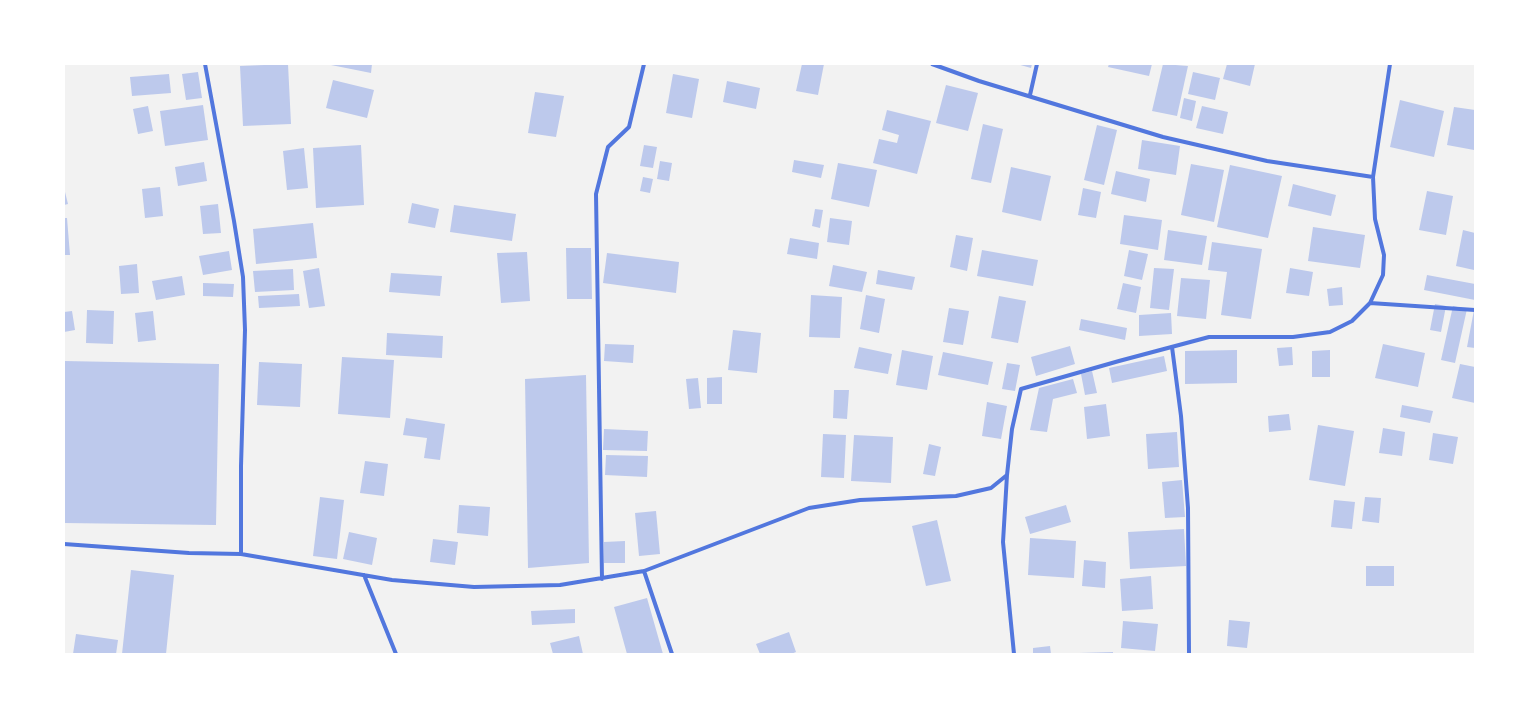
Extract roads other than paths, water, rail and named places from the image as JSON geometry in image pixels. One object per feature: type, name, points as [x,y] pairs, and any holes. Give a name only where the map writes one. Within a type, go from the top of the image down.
[{"type":"street","points":[[205,64],[243,277],[245,330],[241,466],[241,554]]},
{"type":"street","points":[[602,579],[596,194],[608,147],[629,127],[644,64]]},
{"type":"street","points":[[932,64],[979,81],[1163,137],[1267,161],[1373,177]]},
{"type":"street","points":[[1030,96],[1037,64]]},
{"type":"street","points":[[1014,654],[1003,542],[1007,475],[1012,429],[1020,390],[1209,337],[1293,337],[1330,332],[1352,321],[1370,303],[1382,275],[1384,255],[1375,219],[1373,177],[1390,64]]},
{"type":"street","points":[[1370,303],[1475,310]]},
{"type":"street","points":[[1172,347],[1181,416],[1188,508],[1189,654]]},
{"type":"street","points":[[64,544],[188,553],[241,554],[392,580],[474,587],[560,585],[644,571],[809,508],[860,500],[956,496],[991,488],[1007,475]]},
{"type":"street","points":[[644,571],[672,654]]},
{"type":"street","points":[[364,575],[396,654]]}]
